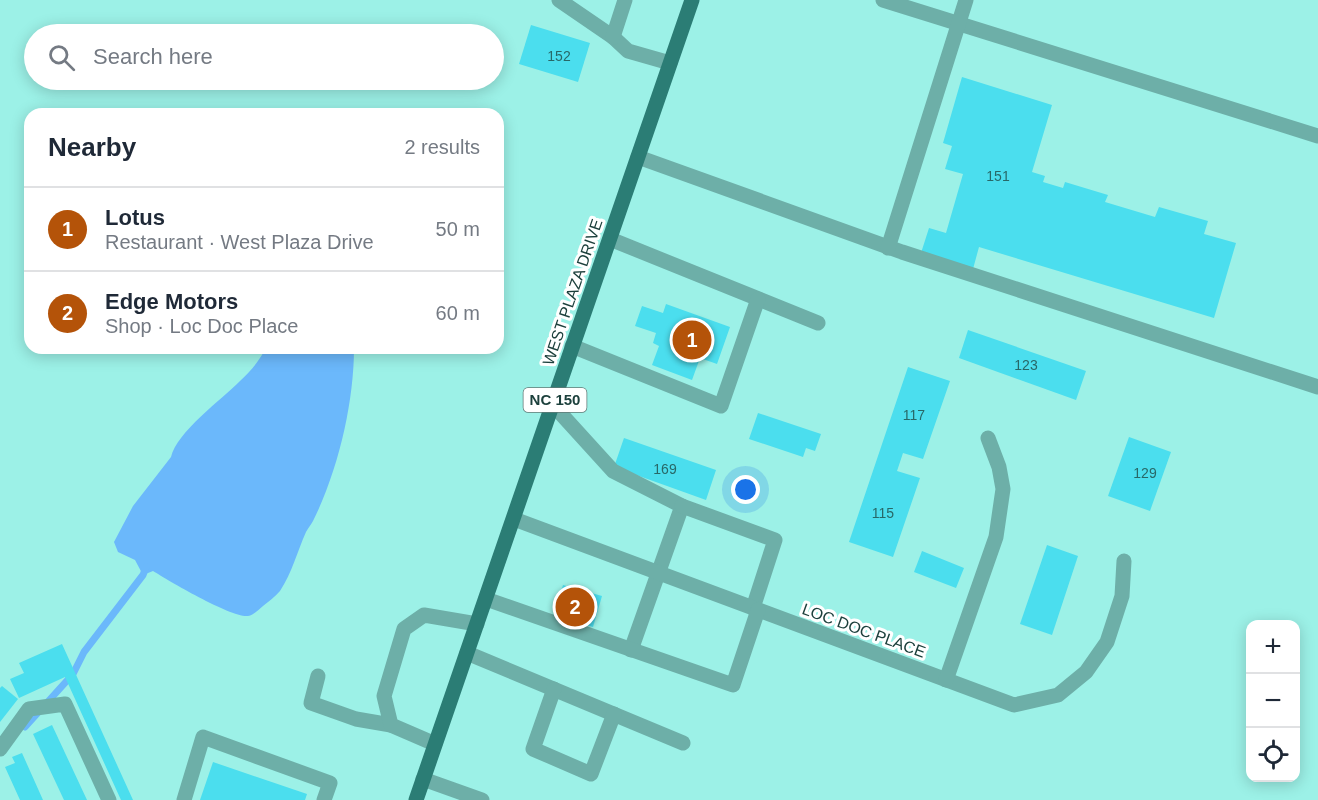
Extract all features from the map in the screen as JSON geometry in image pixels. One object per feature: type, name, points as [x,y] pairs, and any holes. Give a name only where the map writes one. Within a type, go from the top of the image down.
[{"type":"main road","name":"WEST PLAZA DRIVE","points":[[416,800],[692,0]]},
{"type":"street","points":[[559,0],[613,37],[628,51],[670,63]]},
{"type":"street","points":[[613,37],[625,0]]},
{"type":"street","points":[[883,0],[1318,136]]},
{"type":"street","points":[[888,248],[966,0]]},
{"type":"street","points":[[638,157],[888,248],[1318,387]]},
{"type":"street","points":[[610,239],[818,323]]},
{"type":"street","points":[[572,346],[721,406],[758,299]]},
{"type":"street","points":[[486,599],[733,685],[775,540],[682,506],[614,471],[553,405]]},
{"type":"street","points":[[946,680],[996,537],[1003,489],[999,467],[988,438]]},
{"type":"street","points":[[631,650],[682,506]]},
{"type":"street","name":"LOC DOC PLACE","points":[[514,519],[1014,705],[1058,695],[1086,672],[1107,642],[1122,596],[1124,561]]},
{"type":"street","points":[[391,725],[384,696],[404,629],[424,615],[477,624]]},
{"type":"street","points":[[467,653],[684,743]]},
{"type":"street","points":[[318,676],[311,703],[356,719],[391,725],[435,744]]},
{"type":"street","points":[[554,689],[533,749],[591,774],[614,714]]},
{"type":"street","points":[[0,749],[28,709],[65,704],[109,800]]},
{"type":"street","points":[[184,800],[204,737],[330,783],[324,800]]},
{"type":"street","points":[[423,779],[482,800]]},
{"type":"water","points":[[263,354],[354,354],[348,414],[337,459],[322,501],[280,591],[248,616],[215,605],[153,571],[143,575],[135,560],[118,552],[114,542],[133,506],[171,457],[175,447],[190,427],[258,362]]},
{"type":"building","points":[[531,25],[590,43],[578,82],[519,64]]},
{"type":"building","points":[[962,77],[1052,105],[1032,172],[1045,176],[1043,182],[1063,188],[1065,182],[1108,195],[1105,202],[1155,217],[1159,207],[1208,221],[1204,234],[1236,243],[1214,318],[979,247],[973,269],[921,253],[929,228],[946,233],[963,174],[945,169],[952,146],[943,143]]},
{"type":"building","points":[[666,304],[730,327],[717,364],[700,358],[692,380],[652,365],[659,346],[653,343],[656,333],[635,326],[642,306],[663,313]]},
{"type":"building","points":[[968,330],[1086,371],[1076,400],[959,358]]},
{"type":"building","points":[[908,367],[950,381],[923,459],[903,453],[897,471],[920,478],[893,557],[849,542]]},
{"type":"building","points":[[758,413],[821,434],[815,451],[806,448],[803,457],[749,439]]},
{"type":"building","points":[[1129,437],[1171,452],[1150,511],[1108,496]]},
{"type":"building","points":[[624,438],[716,470],[706,500],[614,467]]},
{"type":"building","points":[[1047,545],[1078,556],[1052,635],[1020,624]]},
{"type":"building","points":[[922,551],[964,568],[956,588],[914,572]]},
{"type":"building","points":[[563,585],[602,596],[593,627],[554,616]]},
{"type":"building","points":[[62,644],[133,800],[121,800],[65,677],[19,698],[10,679],[24,673],[19,663]]},
{"type":"building","points":[[2,686],[18,699],[0,722],[0,688]]},
{"type":"building","points":[[52,725],[87,800],[64,800],[33,734]]},
{"type":"building","points":[[22,753],[43,800],[20,800],[5,767],[15,763],[12,757]]},
{"type":"building","points":[[213,762],[307,794],[305,800],[200,800]]},
{"type":"waterway","points":[[25,727],[73,674],[84,652],[143,575],[146,567]]},
{"type":"place","name":"Lotus","points":[[692,340]]},
{"type":"place","name":"Edge Motors","points":[[575,607]]}]
